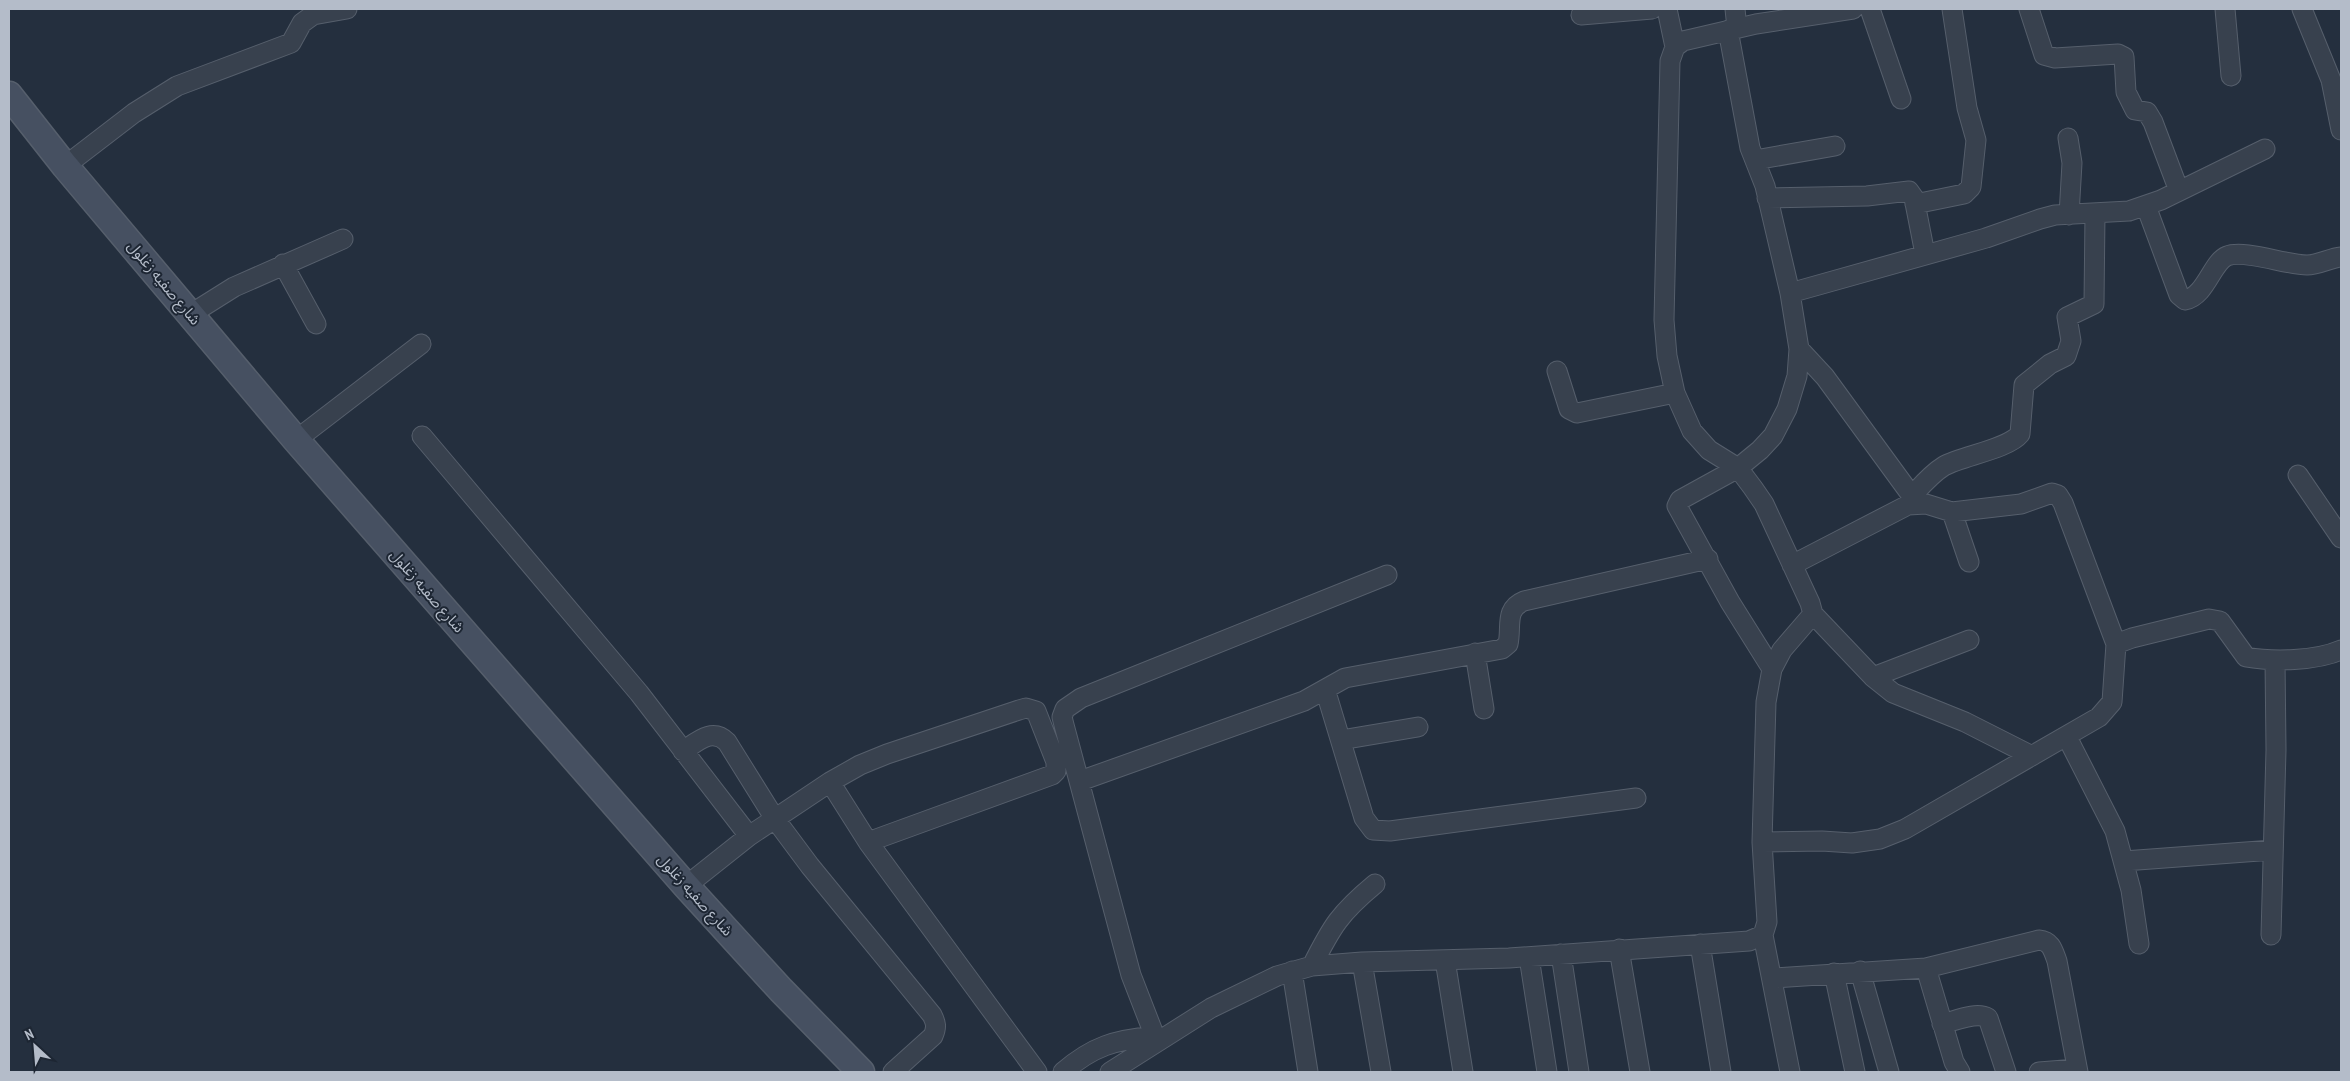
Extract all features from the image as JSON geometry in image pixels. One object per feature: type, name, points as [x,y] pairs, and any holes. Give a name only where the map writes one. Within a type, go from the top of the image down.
[{"type":"street","points":[[64,166],[134,113],[177,86],[291,43],[302,23],[313,16],[347,9]]},
{"type":"street","points":[[1581,15],[1652,9]]},
{"type":"street","points":[[1668,9],[1675,47],[1670,61],[1669,85],[1664,293],[1667,356],[1675,393],[1692,431],[1701,444],[1738,468],[1764,504],[1810,603],[1813,614],[1873,677],[1893,693],[1965,722],[2032,756]]},
{"type":"street","points":[[1735,9],[1732,29],[1750,148],[1767,198],[1790,293],[1799,349],[1796,383],[1787,409],[1773,436],[1760,450],[1738,468],[1678,503],[1685,521],[1708,559],[1730,602],[1772,669]]},
{"type":"street","points":[[1675,47],[1683,41],[1732,29],[1853,9]]},
{"type":"street","points":[[1870,9],[1901,99]]},
{"type":"street","points":[[1915,204],[1964,194],[1971,187],[1976,140],[1967,108],[1966,89],[1959,62],[1952,9]]},
{"type":"street","points":[[2029,9],[2044,55],[2055,58],[2118,54],[2124,57],[2126,92],[2135,110],[2147,112],[2150,116],[2162,141],[2179,190]]},
{"type":"street","points":[[2225,9],[2231,76]]},
{"type":"street","points":[[2302,9],[2331,80],[2341,130]]},
{"type":"street","name":"شارع صفيه زغلول","points":[[9,95],[64,166],[296,440],[686,886],[781,990],[861,1072]]},
{"type":"street","points":[[2068,138],[2072,163],[2069,216]]},
{"type":"street","points":[[1755,160],[1835,146]]},
{"type":"street","points":[[1790,293],[1986,238],[2040,219],[2054,216],[2129,212],[2146,206],[2265,149]]},
{"type":"street","points":[[1767,198],[1867,196],[1905,190],[1911,192],[1925,254]]},
{"type":"street","points":[[2146,206],[2179,295],[2185,300],[2193,297],[2198,292],[2213,274],[2221,260],[2227,256],[2240,254],[2310,265],[2341,257]]},
{"type":"street","points":[[1792,565],[1908,505],[1915,500],[1931,475],[1945,466],[2004,444],[2020,434],[2024,385],[2050,364],[2066,356],[2071,342],[2067,317],[2094,304],[2095,214]]},
{"type":"street","points":[[191,314],[234,287],[343,239]]},
{"type":"street","points":[[283,264],[316,324]]},
{"type":"street","points":[[296,440],[421,344]]},
{"type":"street","points":[[1762,842],[1822,841],[1852,843],[1880,839],[1905,829],[2067,737],[2099,717],[2112,702],[2116,644],[2058,496],[2052,493],[2021,504],[1952,512],[1915,500],[1825,377],[1799,349]]},
{"type":"street","points":[[1556,371],[1568,409],[1577,413],[1675,393]]},
{"type":"street","points":[[422,436],[639,693],[749,836]]},
{"type":"street","points":[[2298,475],[2341,538]]},
{"type":"street","points":[[1952,512],[1969,562]]},
{"type":"street","points":[[1080,782],[1304,701],[1345,678],[1506,647],[1509,639],[1511,612],[1514,606],[1524,601],[1708,559]]},
{"type":"street","points":[[1155,1039],[1131,975],[1062,717],[1065,709],[1072,703],[1387,575]]},
{"type":"street","points":[[1790,1072],[1763,935],[1767,922],[1762,842],[1766,702],[1772,669],[1782,650],[1813,614]]},
{"type":"street","points":[[2116,644],[2132,638],[2209,619],[2220,621],[2246,657],[2275,660],[2309,657],[2341,650]]},
{"type":"street","points":[[1873,677],[1969,640]]},
{"type":"street","points":[[1475,653],[1484,709]]},
{"type":"street","points":[[2271,935],[2276,750],[2275,660]]},
{"type":"street","points":[[1325,689],[1364,818],[1373,830],[1380,832],[1636,798]]},
{"type":"street","points":[[686,886],[749,836],[830,782],[860,765],[887,754],[1019,710],[1032,708],[1040,715],[1056,762],[1057,768],[1052,775],[868,842]]},
{"type":"street","points":[[1341,740],[1418,727]]},
{"type":"street","points":[[683,751],[705,736],[721,736],[775,819],[810,866],[936,1023],[936,1029],[932,1036],[893,1072]]},
{"type":"street","points":[[2067,737],[2115,831],[2131,890],[2139,944]]},
{"type":"street","points":[[830,782],[868,842],[1037,1072]]},
{"type":"street","points":[[2124,860],[2273,850]]},
{"type":"street","points":[[1312,966],[1331,928],[1346,910],[1375,884]]},
{"type":"street","points":[[1116,1071],[1155,1039],[1211,1008],[1263,982],[1312,966],[1362,962],[1530,957],[1619,949],[1750,941],[1763,935]]},
{"type":"street","points":[[1773,978],[1926,968],[2039,940],[2046,941],[2052,946],[2057,961],[2077,1070],[2039,1072]]},
{"type":"street","points":[[1700,944],[1722,1072]]},
{"type":"street","points":[[1619,949],[1640,1072]]},
{"type":"street","points":[[1561,954],[1579,1072]]},
{"type":"street","points":[[1530,957],[1547,1072]]},
{"type":"street","points":[[1445,960],[1462,1072]]},
{"type":"street","points":[[1362,962],[1381,1072]]},
{"type":"street","points":[[1926,968],[1954,1062],[1960,1072]]},
{"type":"street","points":[[1292,971],[1308,1072]]},
{"type":"street","points":[[1860,971],[1889,1072]]},
{"type":"street","points":[[1834,973],[1855,1072]]},
{"type":"street","points":[[1942,1024],[1975,1016],[1983,1015],[1988,1018],[2006,1072]]},
{"type":"street","points":[[1062,1072],[1096,1048],[1126,1039],[1155,1039]]}]
